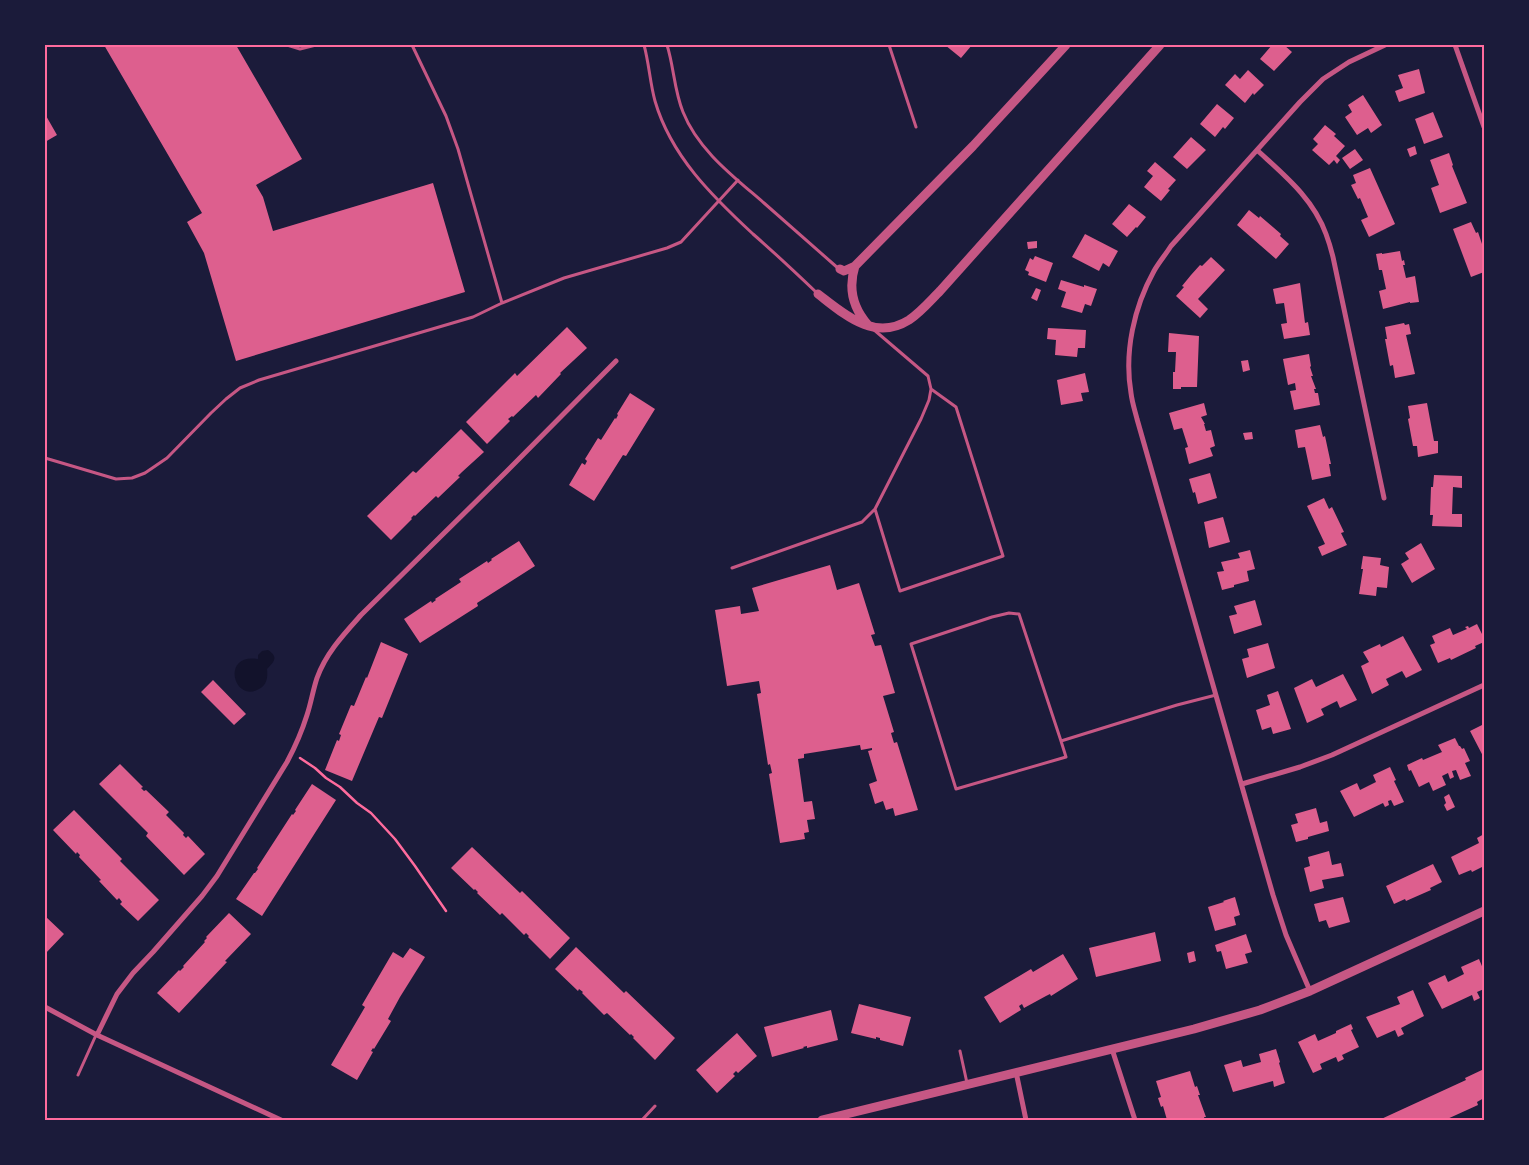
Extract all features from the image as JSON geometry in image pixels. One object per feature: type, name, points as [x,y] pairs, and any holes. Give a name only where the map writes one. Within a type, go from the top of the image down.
[{"type":"street","points":[[870,327],[856,308],[852,292],[852,276],[856,266],[973,146],[1066,45]]},
{"type":"street","points":[[818,294],[857,322],[870,327],[883,328],[896,325],[908,320],[922,310],[1160,45]]},
{"type":"street","points":[[1310,991],[1286,935],[1137,419],[1130,385],[1130,345],[1134,320],[1154,271],[1177,239],[1323,79],[1349,62],[1385,45]]},
{"type":"street","points":[[1455,45],[1484,127]]},
{"type":"street","points":[[1257,150],[1303,194],[1316,213],[1326,233],[1335,266],[1384,498]]},
{"type":"street","points":[[840,269],[844,271],[856,266]]},
{"type":"street","points":[[97,1035],[117,994],[217,876],[298,742],[317,677],[328,655],[341,638],[616,361]]},
{"type":"street","points":[[1242,784],[1300,767],[1332,755],[1484,685]]},
{"type":"street","points":[[822,1120],[1194,1029],[1260,1010],[1310,991],[1484,911]]},
{"type":"street","points":[[45,1007],[97,1035],[281,1120]]},
{"type":"street","points":[[1112,1049],[1135,1120]]},
{"type":"street","points":[[1016,1072],[1026,1120]]},
{"type":"lane","points":[[287,45],[300,49],[316,45]]},
{"type":"lane","points":[[412,45],[446,116],[458,149],[502,303]]},
{"type":"lane","points":[[644,45],[655,101],[672,143],[688,167],[718,201],[818,294]]},
{"type":"lane","points":[[667,45],[676,94],[683,114],[708,152],[840,269]]},
{"type":"lane","points":[[889,45],[916,127]]},
{"type":"lane","points":[[45,458],[116,479],[132,478],[154,468],[167,458],[211,413],[240,388],[259,380],[473,318],[502,303],[564,278],[667,248],[681,242],[738,180]]},
{"type":"lane","points":[[732,568],[862,522],[875,509],[921,419],[929,400],[931,389],[928,376],[870,327]]},
{"type":"lane","points":[[875,509],[900,591],[1003,556],[956,407],[931,389]]},
{"type":"lane","points":[[1009,613],[1019,614],[1061,741],[1066,757],[956,789],[911,644],[992,617],[1009,613]]},
{"type":"lane","points":[[1061,741],[1177,705],[1217,695]]},
{"type":"lane","points":[[78,1075],[97,1035]]},
{"type":"lane","points":[[960,1051],[968,1084]]},
{"type":"lane","points":[[642,1120],[655,1106]]},
{"type":"path","points":[[292,753],[315,768],[340,787],[356,803],[371,813],[395,839],[446,911]]},
{"type":"shaded area","points":[[268,650],[273,655],[274,660],[267,669],[265,683],[259,689],[250,692],[243,690],[238,685],[235,677],[235,670],[239,663],[246,659],[258,659],[258,655],[262,651]]},
{"type":"building","points":[[104,45],[236,45],[302,159],[256,185],[263,197],[273,231],[433,183],[465,292],[236,361],[204,253],[187,222],[202,213]]},
{"type":"building","points":[[945,45],[972,45],[961,58]]},
{"type":"building","points":[[1272,45],[1284,45],[1292,52],[1274,71],[1260,59]]},
{"type":"building","points":[[1419,69],[1425,93],[1399,102],[1395,91],[1403,88],[1398,75]]},
{"type":"building","points":[[1248,70],[1264,85],[1254,95],[1253,93],[1245,103],[1225,85],[1235,74],[1240,79]]},
{"type":"building","points":[[1363,95],[1382,125],[1371,133],[1368,128],[1357,135],[1345,117],[1352,112],[1348,105]]},
{"type":"building","points":[[1217,104],[1234,118],[1215,137],[1200,124]]},
{"type":"building","points":[[1433,112],[1443,137],[1424,144],[1415,119]]},
{"type":"building","points":[[45,114],[57,135],[45,142]]},
{"type":"building","points":[[1325,125],[1336,134],[1334,136],[1345,146],[1336,156],[1340,160],[1337,164],[1334,160],[1329,165],[1312,150],[1318,144],[1313,139]]},
{"type":"building","points":[[1191,137],[1206,150],[1187,169],[1173,157]]},
{"type":"building","points":[[1415,146],[1417,154],[1410,157],[1407,149]]},
{"type":"building","points":[[1355,149],[1363,160],[1350,169],[1342,158]]},
{"type":"building","points":[[1449,153],[1452,166],[1467,203],[1440,213],[1431,188],[1439,185],[1430,160]]},
{"type":"building","points":[[1155,162],[1176,180],[1161,201],[1144,187],[1153,176],[1147,171]]},
{"type":"building","points":[[1370,168],[1395,224],[1369,237],[1361,220],[1368,217],[1360,198],[1358,199],[1351,185],[1356,183],[1353,175]]},
{"type":"building","points":[[1129,204],[1146,217],[1127,237],[1112,224]]},
{"type":"building","points":[[1249,210],[1259,218],[1260,216],[1281,234],[1280,236],[1289,244],[1276,259],[1237,225]]},
{"type":"building","points":[[1471,222],[1476,233],[1478,232],[1484,250],[1484,272],[1471,277],[1453,229]]},
{"type":"building","points":[[1085,234],[1118,251],[1109,267],[1103,263],[1099,271],[1072,257]]},
{"type":"building","points":[[1037,241],[1037,248],[1028,249],[1027,242]]},
{"type":"building","points":[[1400,251],[1402,261],[1404,260],[1405,265],[1403,265],[1406,278],[1415,276],[1419,302],[1410,302],[1383,309],[1379,291],[1386,289],[1382,270],[1379,270],[1376,254]]},
{"type":"building","points":[[1035,256],[1053,263],[1046,282],[1028,275],[1029,272],[1025,270],[1030,258],[1033,260]]},
{"type":"building","points":[[1211,257],[1225,270],[1198,299],[1208,309],[1200,318],[1176,296],[1191,275]]},
{"type":"building","points":[[1061,280],[1097,289],[1091,306],[1085,304],[1082,313],[1061,307],[1066,292],[1058,289]]},
{"type":"building","points":[[1300,283],[1305,323],[1308,322],[1310,335],[1284,339],[1281,324],[1287,323],[1284,303],[1276,304],[1273,289]]},
{"type":"building","points":[[1036,288],[1041,290],[1037,301],[1031,298]]},
{"type":"building","points":[[1404,323],[1405,325],[1409,324],[1411,334],[1406,335],[1415,374],[1395,378],[1393,365],[1390,366],[1385,339],[1387,339],[1385,327]]},
{"type":"building","points":[[567,327],[587,348],[560,373],[538,398],[536,395],[513,417],[508,419],[510,421],[487,444],[466,422],[515,373],[517,376]]},
{"type":"building","points":[[1048,328],[1086,330],[1085,348],[1078,348],[1077,357],[1055,355],[1056,340],[1047,339]]},
{"type":"building","points":[[1169,333],[1199,336],[1197,387],[1173,389],[1176,352],[1168,352]]},
{"type":"building","points":[[1309,354],[1313,376],[1311,376],[1316,389],[1314,389],[1315,393],[1318,393],[1320,405],[1294,410],[1290,391],[1296,390],[1295,383],[1288,385],[1283,359]]},
{"type":"building","points":[[1248,360],[1250,370],[1243,372],[1241,361]]},
{"type":"building","points":[[1085,373],[1089,392],[1081,393],[1083,401],[1061,405],[1057,380]]},
{"type":"building","points":[[630,393],[655,409],[626,456],[623,455],[594,501],[569,485],[582,463],[585,465],[587,461],[585,459],[598,438],[601,440],[616,419]]},
{"type":"building","points":[[1204,403],[1207,415],[1201,417],[1206,431],[1211,430],[1215,446],[1210,448],[1213,456],[1189,464],[1185,448],[1188,447],[1182,428],[1174,430],[1169,413]]},
{"type":"building","points":[[1427,403],[1434,441],[1438,441],[1438,453],[1418,457],[1417,446],[1413,446],[1408,419],[1410,418],[1408,406]]},
{"type":"building","points":[[1320,425],[1323,437],[1325,436],[1331,464],[1329,464],[1331,476],[1312,480],[1305,447],[1298,448],[1295,430]]},
{"type":"building","points":[[461,429],[484,452],[438,498],[436,496],[414,515],[391,540],[367,516],[413,471],[416,473]]},
{"type":"building","points":[[1252,432],[1253,439],[1245,440],[1243,433]]},
{"type":"building","points":[[1210,473],[1217,498],[1198,504],[1189,479]]},
{"type":"building","points":[[1434,475],[1462,476],[1462,488],[1453,487],[1452,514],[1462,514],[1462,527],[1432,526],[1433,515],[1430,515],[1431,487],[1433,487]]},
{"type":"building","points":[[1324,498],[1329,509],[1332,507],[1344,532],[1341,533],[1347,545],[1322,556],[1318,547],[1325,544],[1307,506]]},
{"type":"building","points":[[1223,517],[1230,542],[1209,548],[1204,522]]},
{"type":"building","points":[[519,541],[535,566],[477,603],[478,606],[420,643],[404,619],[431,601],[432,603],[461,582],[459,579],[487,561],[488,563],[491,559]]},
{"type":"building","points":[[1421,543],[1435,569],[1412,583],[1401,564],[1409,559],[1405,553]]},
{"type":"building","points":[[1250,550],[1255,569],[1247,571],[1249,581],[1222,590],[1217,572],[1224,571],[1221,562],[1240,558],[1238,553]]},
{"type":"building","points":[[1363,556],[1381,558],[1380,565],[1389,567],[1387,588],[1377,587],[1376,596],[1359,594]]},
{"type":"building","points":[[830,565],[837,590],[859,583],[875,634],[871,635],[875,646],[881,645],[895,693],[883,696],[894,732],[891,733],[894,743],[897,742],[918,810],[895,816],[893,808],[886,810],[883,801],[875,804],[869,784],[877,781],[868,751],[872,750],[872,748],[861,750],[860,745],[804,754],[804,758],[798,759],[804,802],[812,801],[815,819],[807,820],[809,832],[804,833],[805,839],[780,843],[769,774],[772,773],[770,764],[768,765],[757,694],[761,693],[759,681],[727,686],[715,610],[740,606],[741,614],[759,611],[752,588]]},
{"type":"building","points":[[1255,600],[1262,625],[1234,634],[1229,616],[1237,614],[1234,606]]},
{"type":"building","points":[[1477,624],[1484,642],[1451,660],[1450,658],[1438,663],[1430,645],[1435,643],[1432,636],[1450,628],[1453,635],[1467,629],[1465,627],[1468,626],[1469,628]]},
{"type":"building","points":[[1403,636],[1422,670],[1406,678],[1402,671],[1386,679],[1389,685],[1372,694],[1361,666],[1369,662],[1363,652],[1380,644],[1381,647]]},
{"type":"building","points":[[381,642],[408,654],[382,718],[379,717],[352,781],[325,770],[337,740],[339,741],[341,735],[339,734],[351,705],[354,706]]},
{"type":"building","points":[[1268,643],[1275,668],[1247,678],[1242,659],[1249,657],[1247,649]]},
{"type":"building","points":[[1343,674],[1357,700],[1340,708],[1337,701],[1321,709],[1324,715],[1307,723],[1294,688],[1312,679],[1316,687]]},
{"type":"building","points":[[213,680],[246,714],[234,725],[201,692]]},
{"type":"building","points":[[1278,691],[1291,729],[1273,734],[1271,727],[1262,730],[1256,710],[1270,705],[1267,695]]},
{"type":"building","points":[[1484,724],[1484,758],[1470,731]]},
{"type":"building","points":[[1455,738],[1459,746],[1462,749],[1464,748],[1470,761],[1465,763],[1471,776],[1460,780],[1456,770],[1452,771],[1454,777],[1450,779],[1448,773],[1442,776],[1446,785],[1433,791],[1429,782],[1419,787],[1407,765],[1442,752],[1438,745]]},
{"type":"building","points":[[120,764],[143,787],[141,788],[144,791],[146,790],[169,812],[166,815],[184,833],[183,835],[186,838],[188,836],[205,854],[184,875],[146,836],[148,833],[99,784]]},
{"type":"building","points":[[1390,767],[1404,802],[1394,806],[1391,800],[1388,801],[1389,805],[1385,807],[1383,803],[1354,817],[1340,791],[1357,783],[1360,790],[1376,782],[1373,775]]},
{"type":"building","points":[[312,784],[336,800],[262,916],[236,899],[258,869]]},
{"type":"building","points":[[1449,794],[1455,807],[1447,811],[1444,805],[1446,803],[1444,797]]},
{"type":"building","points":[[1316,808],[1320,823],[1327,821],[1329,831],[1296,842],[1291,825],[1298,823],[1295,814]]},
{"type":"building","points":[[74,810],[122,859],[120,861],[159,900],[138,921],[120,904],[122,902],[119,898],[117,900],[99,881],[101,880],[79,857],[80,855],[77,852],[76,854],[53,830]]},
{"type":"building","points":[[1484,834],[1484,866],[1472,872],[1471,870],[1459,875],[1451,857],[1479,843],[1477,838]]},
{"type":"building","points":[[472,847],[520,893],[522,891],[570,938],[550,959],[526,933],[524,935],[502,913],[500,915],[451,868]]},
{"type":"building","points":[[1329,851],[1332,865],[1341,863],[1344,876],[1322,880],[1324,888],[1310,892],[1304,868],[1310,866],[1308,857]]},
{"type":"building","points":[[1433,864],[1442,882],[1430,888],[1431,890],[1394,904],[1386,886]]},
{"type":"building","points":[[1235,897],[1240,915],[1234,917],[1236,925],[1215,931],[1208,907]]},
{"type":"building","points":[[1343,897],[1350,922],[1329,928],[1326,920],[1319,922],[1314,904]]},
{"type":"building","points":[[229,913],[251,934],[179,1013],[157,993],[184,967],[205,942],[206,937]]},
{"type":"building","points":[[45,916],[64,934],[45,954]]},
{"type":"building","points":[[1155,932],[1161,961],[1096,977],[1089,948]]},
{"type":"building","points":[[1246,934],[1252,952],[1245,954],[1248,963],[1226,969],[1221,951],[1217,952],[1215,945]]},
{"type":"building","points":[[576,947],[675,1038],[655,1060],[631,1034],[607,1013],[604,1015],[583,992],[579,989],[578,991],[555,969]]},
{"type":"building","points":[[410,948],[425,957],[400,997],[388,1019],[391,1021],[371,1051],[373,1052],[357,1080],[331,1065],[365,1007],[362,1005],[393,952],[403,958]]},
{"type":"building","points":[[1194,951],[1196,961],[1189,963],[1187,953]]},
{"type":"building","points":[[1063,954],[1078,979],[1051,996],[1050,994],[1024,1008],[1022,1004],[1019,1006],[1021,1010],[1000,1023],[984,997],[1031,969],[1033,972]]},
{"type":"building","points":[[1479,959],[1484,971],[1482,972],[1484,976],[1484,989],[1477,992],[1480,998],[1474,1001],[1472,995],[1442,1009],[1428,983],[1445,975],[1448,982],[1464,974],[1461,967]]},
{"type":"building","points":[[1413,990],[1424,1016],[1401,1028],[1404,1034],[1398,1037],[1395,1030],[1377,1038],[1366,1017],[1400,1004],[1397,997]]},
{"type":"building","points":[[859,1004],[911,1017],[903,1046],[880,1040],[880,1038],[876,1037],[876,1039],[851,1033]]},
{"type":"building","points":[[831,1010],[838,1040],[807,1048],[807,1046],[803,1047],[772,1057],[764,1027]]},
{"type":"building","points":[[1351,1024],[1353,1029],[1351,1030],[1359,1047],[1342,1055],[1344,1059],[1338,1062],[1336,1057],[1320,1064],[1322,1069],[1313,1073],[1298,1042],[1315,1034],[1318,1041]]},
{"type":"building","points":[[737,1033],[757,1056],[738,1073],[736,1071],[733,1074],[735,1076],[717,1093],[696,1070]]},
{"type":"building","points":[[1276,1049],[1285,1083],[1274,1087],[1273,1081],[1233,1092],[1224,1065],[1241,1060],[1243,1067],[1261,1062],[1259,1054]]},
{"type":"building","points":[[1484,1069],[1484,1098],[1477,1102],[1478,1105],[1445,1120],[1379,1120],[1466,1080],[1465,1078]]},
{"type":"building","points":[[1190,1071],[1195,1087],[1197,1086],[1200,1095],[1198,1095],[1206,1117],[1204,1117],[1205,1120],[1167,1120],[1163,1106],[1161,1107],[1158,1098],[1161,1097],[1156,1081]]}]
